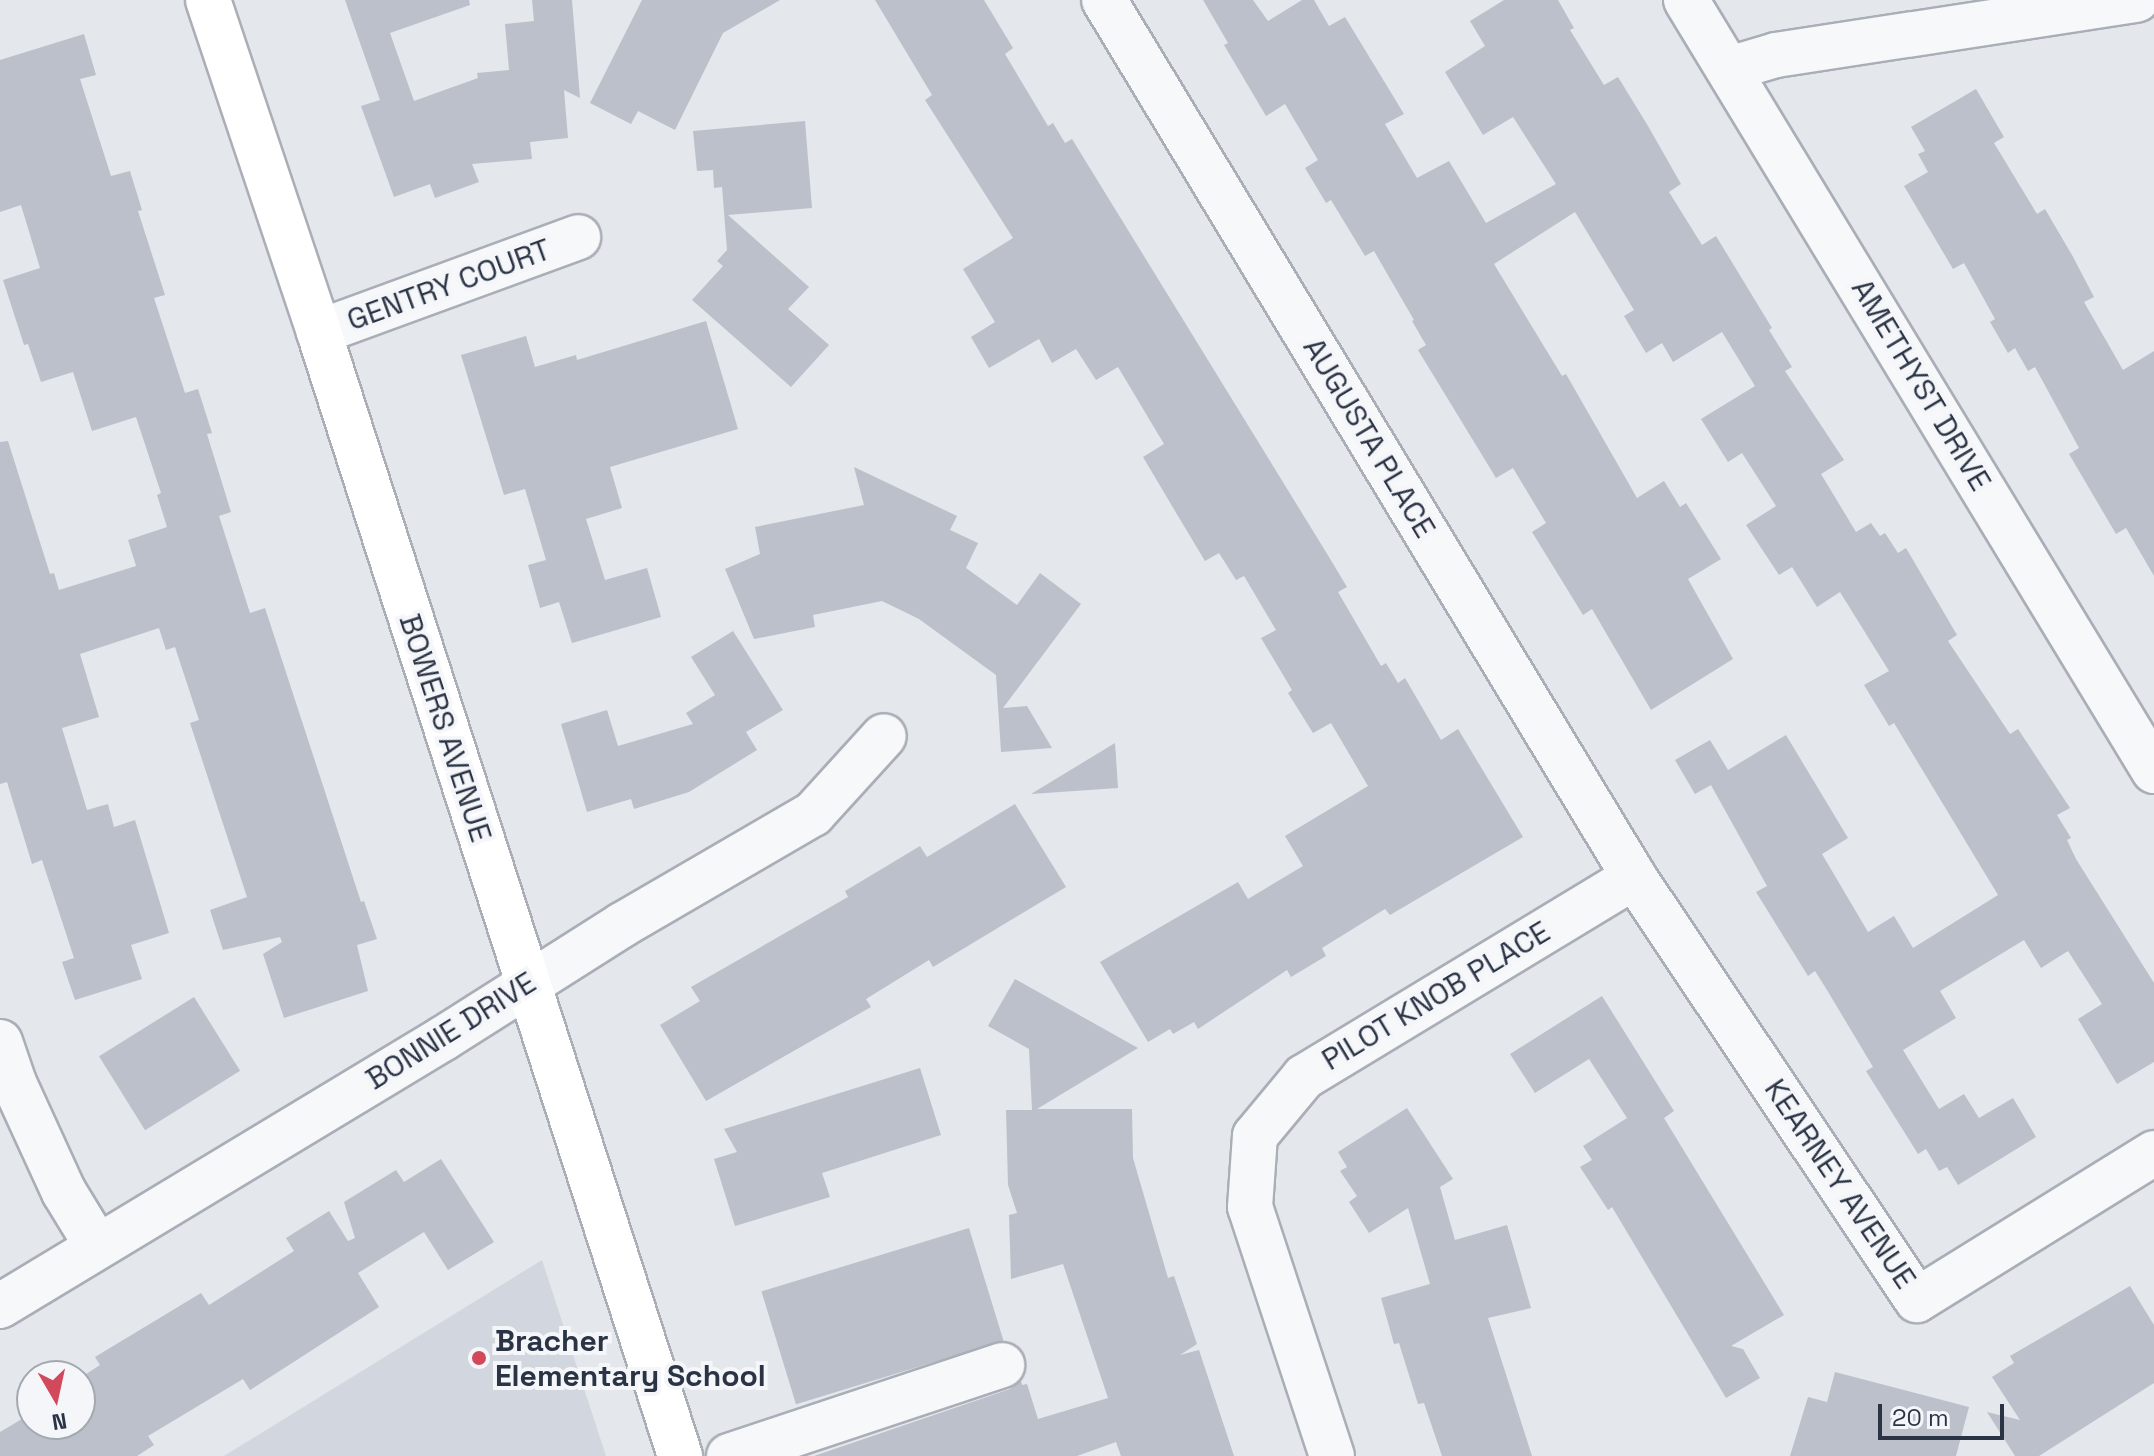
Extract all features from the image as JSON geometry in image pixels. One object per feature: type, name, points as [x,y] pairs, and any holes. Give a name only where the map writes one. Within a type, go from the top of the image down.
[{"type":"main road","name":"BOWERS AVENUE","points":[[208,0],[319,332],[679,1456]]},
{"type":"street","name":"AUGUSTA PLACE","points":[[1104,0],[1634,877]]},
{"type":"street","name":"AMETHYST DRIVE","points":[[1686,0],[2154,771]]},
{"type":"street","points":[[1729,69],[1776,55],[2137,0]]},
{"type":"street","name":"GENTRY COURT","points":[[319,332],[578,237]]},
{"type":"street","name":"BONNIE DRIVE","points":[[0,1306],[444,1038],[526,984],[813,814],[884,736]]},
{"type":"street","name":"PILOT KNOB PLACE","points":[[1332,1456],[1250,1207],[1255,1136],[1304,1077],[1634,877]]},
{"type":"street","name":"KEARNEY AVENUE","points":[[1634,877],[1917,1300],[2154,1153]]},
{"type":"street","points":[[0,1042],[14,1083],[64,1192],[97,1246]]},
{"type":"street","points":[[729,1456],[1002,1365]]},
{"type":"shaded area","name":"Bracher Elementary School","points":[[542,1260],[606,1456],[224,1456]]},
{"type":"building","points":[[345,0],[469,0],[470,5],[390,33],[414,101],[478,78],[477,73],[509,70],[505,24],[534,21],[532,0],[572,0],[580,98],[564,90],[568,138],[530,142],[532,159],[472,164],[479,182],[435,198],[430,184],[394,197],[361,106],[380,100]]},
{"type":"building","points":[[642,0],[780,0],[723,33],[675,130],[638,111],[631,124],[590,103]]},
{"type":"building","points":[[875,0],[984,0],[1013,48],[1005,54],[1048,126],[1053,123],[1065,143],[1072,139],[1347,587],[1338,592],[1381,666],[1386,663],[1398,683],[1405,678],[1441,740],[1458,729],[1523,837],[1390,915],[1385,909],[1322,948],[1326,956],[1291,977],[1287,970],[1198,1029],[1194,1022],[1173,1034],[1170,1029],[1148,1042],[1100,962],[1238,882],[1248,899],[1303,866],[1285,836],[1368,786],[1331,723],[1313,733],[1288,693],[1292,690],[1261,638],[1276,630],[1244,576],[1236,580],[1219,553],[1205,561],[1175,511],[1143,457],[1164,444],[1118,367],[1096,380],[1076,349],[1052,363],[1039,339],[989,368],[971,337],[995,322],[963,269],[1013,238],[925,100],[932,95]]},
{"type":"building","points":[[1203,0],[1253,0],[1268,21],[1302,0],[1314,0],[1329,26],[1345,17],[1404,114],[1385,124],[1417,178],[1449,161],[1486,223],[1556,184],[1513,117],[1483,135],[1445,72],[1485,46],[1470,21],[1504,0],[1558,0],[1574,28],[1570,30],[1604,85],[1618,77],[1648,126],[1681,184],[1669,192],[1702,245],[1716,236],[1772,328],[1769,330],[1792,367],[1785,371],[1844,460],[1821,474],[1856,532],[1871,523],[1880,536],[1885,533],[1898,553],[1906,548],[1957,635],[1948,641],[2010,734],[2018,729],[2070,808],[2057,815],[2071,838],[2067,840],[2076,859],[2154,983],[2154,1062],[2117,1084],[2078,1019],[2102,1004],[2068,951],[2041,968],[2024,940],[1940,991],[1956,1018],[1903,1050],[1939,1109],[1964,1094],[1979,1118],[2013,1098],[2036,1137],[1958,1185],[1947,1167],[1939,1171],[1926,1149],[1918,1154],[1866,1071],[1873,1067],[1827,990],[1815,971],[1808,976],[1756,892],[1767,886],[1711,785],[1695,794],[1675,760],[1710,740],[1728,770],[1786,735],[1848,838],[1822,854],[1868,932],[1894,916],[1913,948],[1998,895],[1894,723],[1889,726],[1864,685],[1889,671],[1840,592],[1817,607],[1792,567],[1779,575],[1746,525],[1776,506],[1742,453],[1728,462],[1701,419],[1755,386],[1722,332],[1673,362],[1662,343],[1646,353],[1624,316],[1634,310],[1575,212],[1494,264],[1562,376],[1566,374],[1637,498],[1664,481],[1680,507],[1686,503],[1721,559],[1688,579],[1733,659],[1651,710],[1592,609],[1583,615],[1532,532],[1546,523],[1513,468],[1496,478],[1418,350],[1426,345],[1374,251],[1365,256],[1331,200],[1326,203],[1305,168],[1318,160],[1285,104],[1266,116],[1224,45],[1228,43]]},
{"type":"building","points":[[84,34],[96,75],[80,79],[111,176],[130,171],[142,210],[138,211],[165,295],[154,298],[185,393],[198,389],[212,433],[207,434],[231,512],[219,516],[250,613],[265,608],[361,902],[364,901],[377,939],[357,945],[368,991],[284,1018],[263,954],[282,942],[280,937],[223,950],[210,910],[247,897],[190,723],[199,720],[175,647],[166,650],[159,628],[80,654],[99,717],[62,728],[87,810],[108,804],[114,827],[135,820],[169,933],[131,945],[142,979],[75,1000],[62,962],[74,958],[42,860],[32,864],[7,782],[0,784],[0,442],[8,441],[50,574],[54,573],[59,590],[136,566],[128,540],[167,527],[157,495],[161,493],[136,417],[92,431],[73,372],[41,382],[28,344],[24,345],[3,280],[40,268],[21,205],[0,212],[0,60]]},
{"type":"building","points":[[1976,89],[2004,137],[1994,143],[2037,214],[2045,209],[2072,255],[2094,297],[2084,302],[2123,370],[2154,351],[2154,576],[2126,528],[2116,534],[2069,454],[2079,448],[2035,367],[2028,371],[2015,348],[2008,353],[1990,322],[1995,319],[1964,263],[1953,269],[1904,186],[1928,172],[1918,154],[1925,151],[1911,127]]},
{"type":"building","points":[[805,121],[812,208],[728,215],[809,287],[788,309],[829,345],[791,387],[692,300],[723,266],[717,261],[727,250],[722,187],[714,188],[713,170],[697,171],[693,131]]},
{"type":"building","points":[[706,321],[738,429],[610,467],[622,508],[586,519],[605,580],[647,568],[661,617],[572,643],[559,602],[540,608],[528,565],[546,560],[525,489],[504,495],[461,355],[526,336],[535,367],[576,355],[577,360]]},
{"type":"building","points":[[854,467],[957,516],[950,530],[978,543],[966,568],[1017,605],[1040,573],[1081,604],[1003,708],[1027,706],[1052,748],[1001,752],[996,675],[919,619],[882,601],[813,615],[815,627],[754,639],[725,569],[760,554],[755,527],[864,505]]},
{"type":"building","points":[[733,631],[783,710],[746,732],[757,750],[689,792],[634,809],[631,799],[587,812],[561,724],[607,710],[618,746],[693,724],[686,713],[715,695],[691,657]]},
{"type":"building","points":[[1115,743],[1118,788],[1031,794]]},
{"type":"building","points":[[1015,804],[1066,887],[933,967],[929,960],[866,999],[871,1007],[706,1101],[660,1025],[700,1001],[691,987],[848,897],[845,891],[920,846],[927,857]]},
{"type":"building","points":[[1015,979],[1138,1048],[1037,1109],[1132,1109],[1133,1158],[1168,1278],[1174,1276],[1197,1344],[1180,1355],[1199,1350],[1234,1456],[1121,1456],[1116,1442],[1077,1456],[814,1456],[1010,1389],[1021,1381],[1022,1385],[1027,1384],[1038,1419],[1108,1398],[1063,1264],[1011,1279],[1009,1215],[1017,1213],[1008,1185],[1006,1110],[1032,1110],[1029,1049],[988,1026]]},
{"type":"building","points":[[1602,996],[1674,1111],[1664,1118],[1784,1315],[1731,1346],[1743,1349],[1760,1378],[1726,1398],[1612,1207],[1608,1210],[1580,1167],[1592,1160],[1583,1146],[1627,1118],[1589,1059],[1535,1093],[1510,1054]]},
{"type":"building","points":[[194,997],[240,1071],[145,1130],[99,1056]]},
{"type":"building","points":[[920,1068],[941,1135],[822,1173],[830,1197],[735,1226],[714,1159],[737,1152],[724,1129]]},
{"type":"building","points":[[1407,1108],[1453,1179],[1440,1187],[1455,1240],[1507,1225],[1531,1308],[1488,1318],[1532,1456],[1442,1456],[1424,1403],[1418,1404],[1399,1343],[1394,1344],[1381,1298],[1430,1284],[1408,1208],[1369,1233],[1349,1202],[1357,1196],[1340,1171],[1347,1167],[1338,1152]]},
{"type":"building","points":[[441,1159],[494,1242],[448,1270],[424,1232],[358,1273],[379,1307],[250,1390],[243,1379],[148,1436],[154,1445],[137,1456],[0,1456],[0,1432],[16,1422],[16,1440],[96,1440],[96,1368],[100,1365],[95,1357],[201,1293],[209,1305],[294,1251],[286,1238],[329,1211],[348,1241],[355,1238],[344,1202],[396,1170],[404,1182]]},
{"type":"building","points":[[969,1228],[1003,1341],[796,1404],[761,1291]]},
{"type":"building","points":[[2130,1286],[2154,1325],[2154,1383],[2039,1456],[2015,1456],[1987,1412],[2020,1420],[1992,1377],[2014,1363],[2010,1356]]},
{"type":"building","points":[[1835,1372],[1969,1407],[1956,1456],[1790,1456],[1808,1397],[1827,1402]]},
{"type":"place","name":"Bracher Elementary School","points":[[479,1358]]}]
